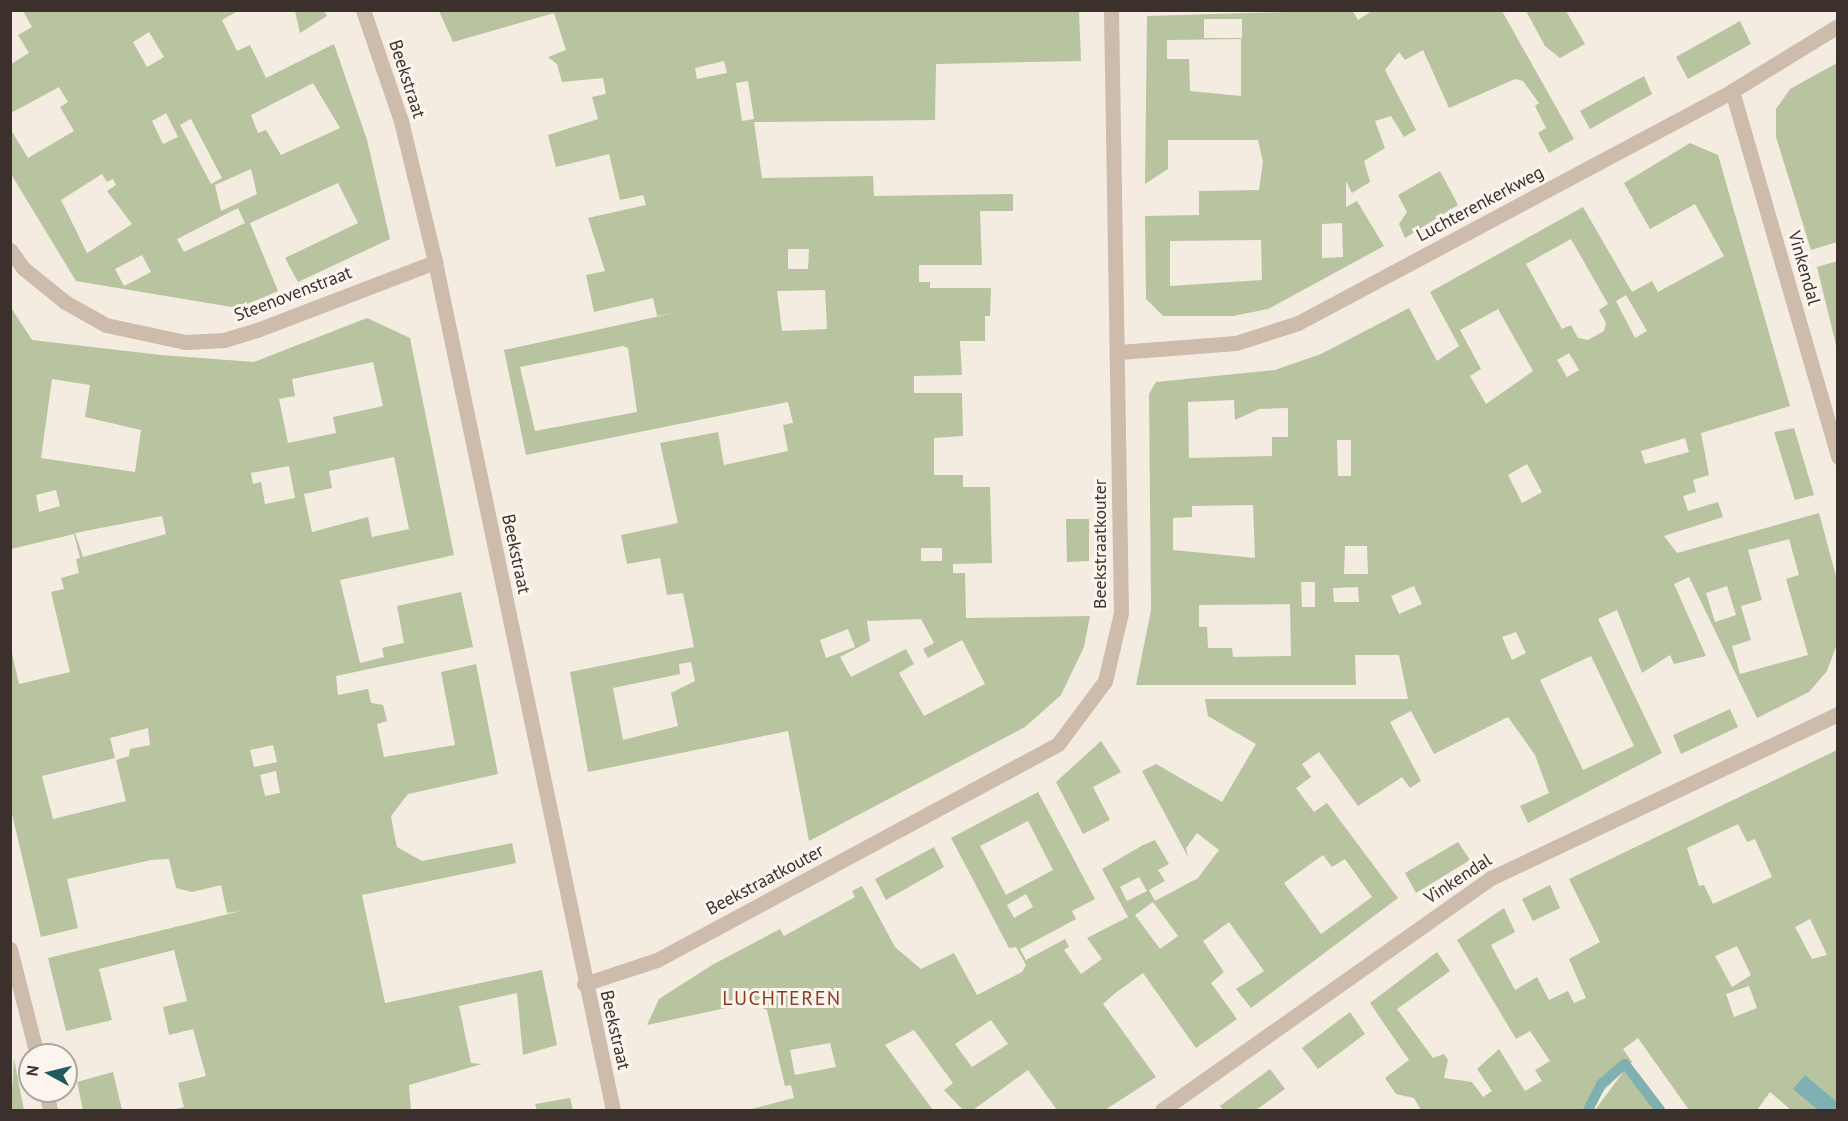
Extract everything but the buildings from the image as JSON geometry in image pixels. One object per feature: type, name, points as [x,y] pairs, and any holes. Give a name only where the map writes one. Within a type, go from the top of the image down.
[{"type":"street","name":"Beekstraat","points":[[363,10],[401,121],[435,262],[584,984],[613,1110]]},
{"type":"street","name":"Beekstraatkouter","points":[[584,984],[657,960],[1058,744],[1105,681],[1121,613],[1119,352],[1111,10]]},
{"type":"street","name":"Luchterenkerkweg","points":[[1119,352],[1236,343],[1298,323],[1732,91],[1838,26]]},
{"type":"street","name":"Vinkendal","points":[[1732,91],[1838,457]]},
{"type":"street","name":"Steenovenstraat","points":[[10,250],[23,268],[65,302],[106,325],[185,342],[224,340],[257,330],[435,262]]},
{"type":"street","name":"Vinkendal","points":[[1162,1110],[1491,878],[1837,715]]},
{"type":"street","points":[[10,949],[34,1043]]},
{"type":"green space","points":[[1352,10],[1358,20],[1372,11],[1502,11],[1574,139],[1549,153],[1538,133],[1546,128],[1535,106],[1539,103],[1523,81],[1515,79],[1449,108],[1423,50],[1405,60],[1399,52],[1385,70],[1416,130],[1404,137],[1391,116],[1375,121],[1385,148],[1364,161],[1370,182],[1352,193],[1346,181],[1346,207],[1357,201],[1384,246],[1268,309],[1233,316],[1163,316],[1146,299],[1145,216],[1199,215],[1199,191],[1259,190],[1263,162],[1258,140],[1168,140],[1168,169],[1145,184],[1147,16]],"holes":[[[1204,19],[1242,19],[1242,38],[1204,38]],[[1241,39],[1241,96],[1190,91],[1189,59],[1167,59],[1167,40]],[[1342,223],[1343,257],[1322,258],[1322,224]],[[1261,240],[1262,280],[1170,286],[1170,241]]]},
{"type":"green space","points":[[23,11],[238,11],[222,20],[237,51],[250,45],[266,78],[334,44],[367,140],[390,239],[298,282],[285,258],[358,223],[338,183],[250,223],[278,291],[238,308],[76,281],[11,174],[11,130],[28,158],[74,131],[60,107],[68,102],[59,87],[11,113],[11,64],[29,53],[18,35],[32,27]],"holes":[[[149,32],[164,57],[147,67],[133,42]],[[313,83],[340,128],[281,155],[266,130],[258,133],[251,115]],[[166,113],[178,137],[163,144],[152,121]],[[191,119],[222,178],[211,184],[180,125]],[[251,169],[257,194],[221,211],[215,185]],[[102,174],[107,182],[113,179],[116,185],[107,191],[132,224],[87,253],[61,200]],[[238,208],[245,223],[184,252],[177,239]],[[142,255],[151,272],[124,286],[115,269]]]},
{"type":"green space","points":[[295,11],[324,11],[327,16],[300,33]]},
{"type":"green space","points":[[439,11],[1079,11],[1081,61],[936,64],[935,120],[754,122],[762,178],[873,176],[874,196],[1013,194],[1013,211],[980,211],[982,265],[919,265],[919,282],[930,282],[930,288],[991,288],[990,316],[985,316],[985,341],[960,341],[962,375],[914,376],[914,393],[962,393],[963,436],[934,438],[934,475],[963,475],[963,487],[990,487],[992,563],[953,564],[953,573],[965,573],[966,618],[1090,616],[1084,647],[1061,695],[1025,727],[809,841],[788,731],[588,772],[570,672],[694,647],[683,593],[667,595],[660,558],[627,564],[621,535],[678,523],[660,443],[718,432],[724,465],[788,451],[783,425],[793,423],[788,402],[526,455],[504,350],[674,313],[657,316],[653,298],[594,312],[586,275],[605,271],[588,218],[646,205],[643,195],[620,200],[609,154],[556,167],[548,135],[598,119],[592,97],[606,94],[603,78],[562,82],[557,64],[548,57],[566,50],[554,13],[453,42]],"holes":[[[724,61],[727,73],[697,79],[695,68]],[[748,81],[754,119],[742,121],[736,83]],[[788,249],[809,249],[808,269],[788,269]],[[825,290],[827,329],[782,331],[777,291]],[[623,346],[628,348],[637,412],[535,431],[520,367]],[[921,548],[942,548],[942,561],[921,561]],[[921,619],[934,643],[923,649],[928,658],[962,640],[985,684],[924,716],[899,673],[914,664],[906,649],[851,677],[840,657],[870,641],[867,621]],[[848,629],[855,647],[826,658],[820,640]],[[691,662],[695,681],[671,693],[678,726],[623,740],[613,688],[680,674],[679,664]]]},
{"type":"green space","points":[[1526,11],[1566,11],[1585,44],[1560,58],[1545,46]]},
{"type":"green space","points":[[1740,21],[1751,44],[1688,79],[1676,57]]},
{"type":"green space","points":[[1837,63],[1837,242],[1811,250],[1776,137],[1776,109],[1790,89]]},
{"type":"green space","points":[[1644,76],[1652,94],[1590,129],[1580,111]]},
{"type":"green space","points":[[1690,143],[1718,155],[1790,406],[1701,433],[1709,475],[1693,480],[1696,492],[1683,496],[1688,511],[1718,502],[1723,517],[1664,536],[1677,553],[1819,513],[1837,580],[1837,644],[1827,671],[1809,692],[1757,718],[1689,577],[1674,584],[1706,656],[1674,664],[1670,655],[1642,673],[1617,610],[1598,619],[1662,753],[1528,823],[1520,806],[1549,793],[1535,755],[1508,717],[1434,754],[1411,711],[1390,722],[1421,781],[1410,788],[1402,777],[1358,806],[1319,752],[1302,764],[1311,777],[1296,788],[1314,812],[1327,803],[1398,898],[1251,1008],[1236,989],[1264,971],[1229,922],[1203,941],[1224,972],[1211,983],[1237,1019],[1196,1048],[1143,973],[1103,1004],[1156,1077],[1105,1110],[1057,1110],[1028,1070],[973,1110],[963,1110],[944,1090],[953,1083],[914,1030],[885,1045],[933,1110],[747,1110],[794,1098],[791,1085],[785,1086],[767,1010],[749,1003],[647,1025],[659,999],[712,965],[780,929],[784,936],[855,897],[852,891],[862,886],[895,947],[921,969],[954,953],[977,995],[1022,972],[1026,965],[1016,947],[1009,948],[951,838],[1038,792],[1095,899],[1072,911],[1076,919],[1020,949],[1026,960],[1065,939],[1069,947],[1064,950],[1081,974],[1102,959],[1087,938],[1128,917],[1102,869],[1155,840],[1169,864],[1158,870],[1165,881],[1149,890],[1155,901],[1198,878],[1219,850],[1197,833],[1186,848],[1188,857],[1142,771],[1156,764],[1222,802],[1256,744],[1208,716],[1205,699],[1408,699],[1399,655],[1355,655],[1356,685],[1136,685],[1151,610],[1149,394],[1156,382],[1275,370],[1321,354],[1409,308],[1437,361],[1459,346],[1430,292],[1583,207],[1632,292],[1652,281],[1658,292],[1724,256],[1695,204],[1650,229],[1624,183]],"holes":[[[1571,239],[1608,304],[1599,310],[1606,323],[1604,331],[1588,340],[1578,338],[1571,325],[1562,329],[1526,264]],[[1626,295],[1647,331],[1635,338],[1616,301]],[[1498,309],[1533,371],[1486,404],[1470,376],[1481,369],[1460,330]],[[1569,353],[1579,370],[1567,377],[1557,360]],[[1234,400],[1235,420],[1259,409],[1288,408],[1288,437],[1272,437],[1272,456],[1189,458],[1188,402]],[[1685,438],[1689,452],[1645,464],[1641,451]],[[1337,440],[1351,440],[1351,476],[1338,476]],[[1527,464],[1542,492],[1522,503],[1508,475]],[[1253,505],[1255,558],[1173,550],[1173,518],[1192,517],[1192,506]],[[1789,539],[1799,575],[1786,579],[1808,655],[1740,674],[1732,646],[1751,640],[1741,606],[1762,600],[1748,550]],[[1345,546],[1367,546],[1368,574],[1344,574]],[[1301,582],[1315,582],[1315,607],[1302,607]],[[1414,586],[1422,604],[1399,614],[1391,596]],[[1727,586],[1736,615],[1715,622],[1706,593]],[[1358,587],[1359,602],[1334,602],[1333,588]],[[1290,604],[1291,656],[1233,657],[1232,648],[1208,648],[1207,627],[1199,627],[1199,605]],[[1516,632],[1526,653],[1512,660],[1502,637]],[[1591,656],[1634,746],[1583,770],[1540,680]],[[1028,821],[1053,870],[1006,895],[980,846]],[[1323,855],[1332,867],[1345,859],[1372,897],[1321,934],[1284,883]],[[1139,877],[1147,891],[1127,901],[1120,887]],[[1026,894],[1033,907],[1014,918],[1007,905]],[[1153,902],[1178,936],[1160,949],[1135,915]],[[991,1020],[1008,1044],[972,1067],[955,1044]],[[830,1043],[836,1067],[795,1075],[790,1050]]]},
{"type":"green space","points":[[1440,171],[1458,205],[1405,238],[1399,224],[1407,212],[1398,195]]},
{"type":"green space","points":[[1838,261],[1837,349],[1817,267]]},
{"type":"green space","points":[[10,306],[32,340],[161,355],[254,362],[367,318],[410,338],[454,555],[340,580],[360,663],[384,657],[382,648],[404,643],[397,606],[461,592],[473,647],[336,676],[338,695],[368,689],[371,703],[383,705],[387,721],[377,724],[384,757],[455,745],[441,672],[476,664],[498,774],[408,794],[391,816],[394,833],[397,847],[422,861],[512,843],[516,863],[362,895],[385,1003],[542,970],[557,1045],[523,1055],[517,993],[459,1006],[471,1063],[482,1064],[409,1085],[411,1110],[172,1110],[184,1107],[178,1083],[206,1076],[193,1029],[169,1035],[163,1007],[187,1001],[174,950],[99,969],[112,1020],[66,1031],[48,958],[241,911],[227,913],[221,885],[192,892],[176,888],[169,859],[151,860],[67,879],[78,928],[41,937],[11,810],[11,649],[19,684],[70,672],[51,592],[64,589],[61,578],[79,573],[76,559],[80,558],[74,534],[11,549]],"holes":[[[373,362],[383,406],[333,417],[336,433],[288,443],[279,399],[295,396],[292,379]],[[52,379],[90,385],[85,417],[141,430],[135,472],[41,458]],[[394,457],[409,529],[372,537],[368,517],[312,532],[304,494],[332,488],[329,471]],[[289,466],[295,498],[265,504],[261,482],[253,484],[251,473]],[[56,490],[60,506],[39,512],[36,495]],[[162,516],[166,534],[83,557],[75,533]],[[148,728],[150,745],[130,749],[129,756],[116,760],[126,801],[53,819],[42,776],[115,758],[110,738]],[[273,745],[277,762],[254,767],[250,750]],[[276,771],[280,793],[265,796],[260,775]]]},
{"type":"green space","points":[[1794,428],[1814,495],[1795,500],[1774,432]]},
{"type":"green space","points":[[1066,519],[1089,519],[1089,561],[1067,562]]},
{"type":"green space","points":[[1730,709],[1738,727],[1681,754],[1673,735]]},
{"type":"green space","points":[[1101,741],[1121,772],[1093,787],[1110,820],[1083,834],[1056,782]]},
{"type":"green space","points":[[1837,750],[1837,1110],[1791,1110],[1770,1092],[1757,1110],[1689,1110],[1638,1038],[1623,1049],[1632,1062],[1626,1069],[1654,1110],[1595,1110],[1624,1071],[1583,1110],[1421,1110],[1414,1098],[1396,1094],[1385,1078],[1409,1060],[1370,1003],[1437,952],[1450,971],[1397,1009],[1433,1058],[1444,1054],[1448,1060],[1444,1078],[1472,1082],[1483,1097],[1492,1091],[1477,1069],[1499,1049],[1525,1091],[1542,1081],[1535,1070],[1550,1061],[1530,1031],[1516,1039],[1457,940],[1504,908],[1515,932],[1491,945],[1515,990],[1537,977],[1549,1000],[1568,991],[1574,1003],[1586,998],[1569,959],[1600,942],[1569,879]],"holes":[[[1738,824],[1747,842],[1755,839],[1772,877],[1713,904],[1704,885],[1699,886],[1687,848]],[[1810,919],[1827,955],[1812,959],[1795,927]],[[1737,946],[1751,975],[1732,987],[1715,956]],[[1749,986],[1757,1008],[1734,1017],[1726,994]]]},
{"type":"green space","points":[[1458,842],[1470,860],[1416,893],[1405,873]]},
{"type":"green space","points":[[934,847],[944,867],[886,900],[875,879]]},
{"type":"green space","points":[[1550,885],[1560,908],[1533,921],[1522,899]]},
{"type":"green space","points":[[1350,1012],[1365,1034],[1318,1069],[1302,1048]]},
{"type":"green space","points":[[14,1058],[18,1080],[18,1103],[23,1103],[24,1110],[11,1110]]},
{"type":"green space","points":[[1270,1069],[1285,1089],[1256,1110],[1223,1110],[1220,1106]]},
{"type":"green space","points":[[113,1072],[122,1110],[83,1110],[78,1082]]},
{"type":"green space","points":[[570,1098],[573,1110],[537,1110],[535,1104]]},
{"type":"water","points":[[1805,1075],[1837,1102],[1837,1110],[1818,1110],[1793,1089]]},
{"type":"waterway","points":[[1588,1110],[1601,1084],[1625,1064],[1660,1110]]},
{"type":"district","name":"LUCHTEREN","points":[[782,998]]}]
